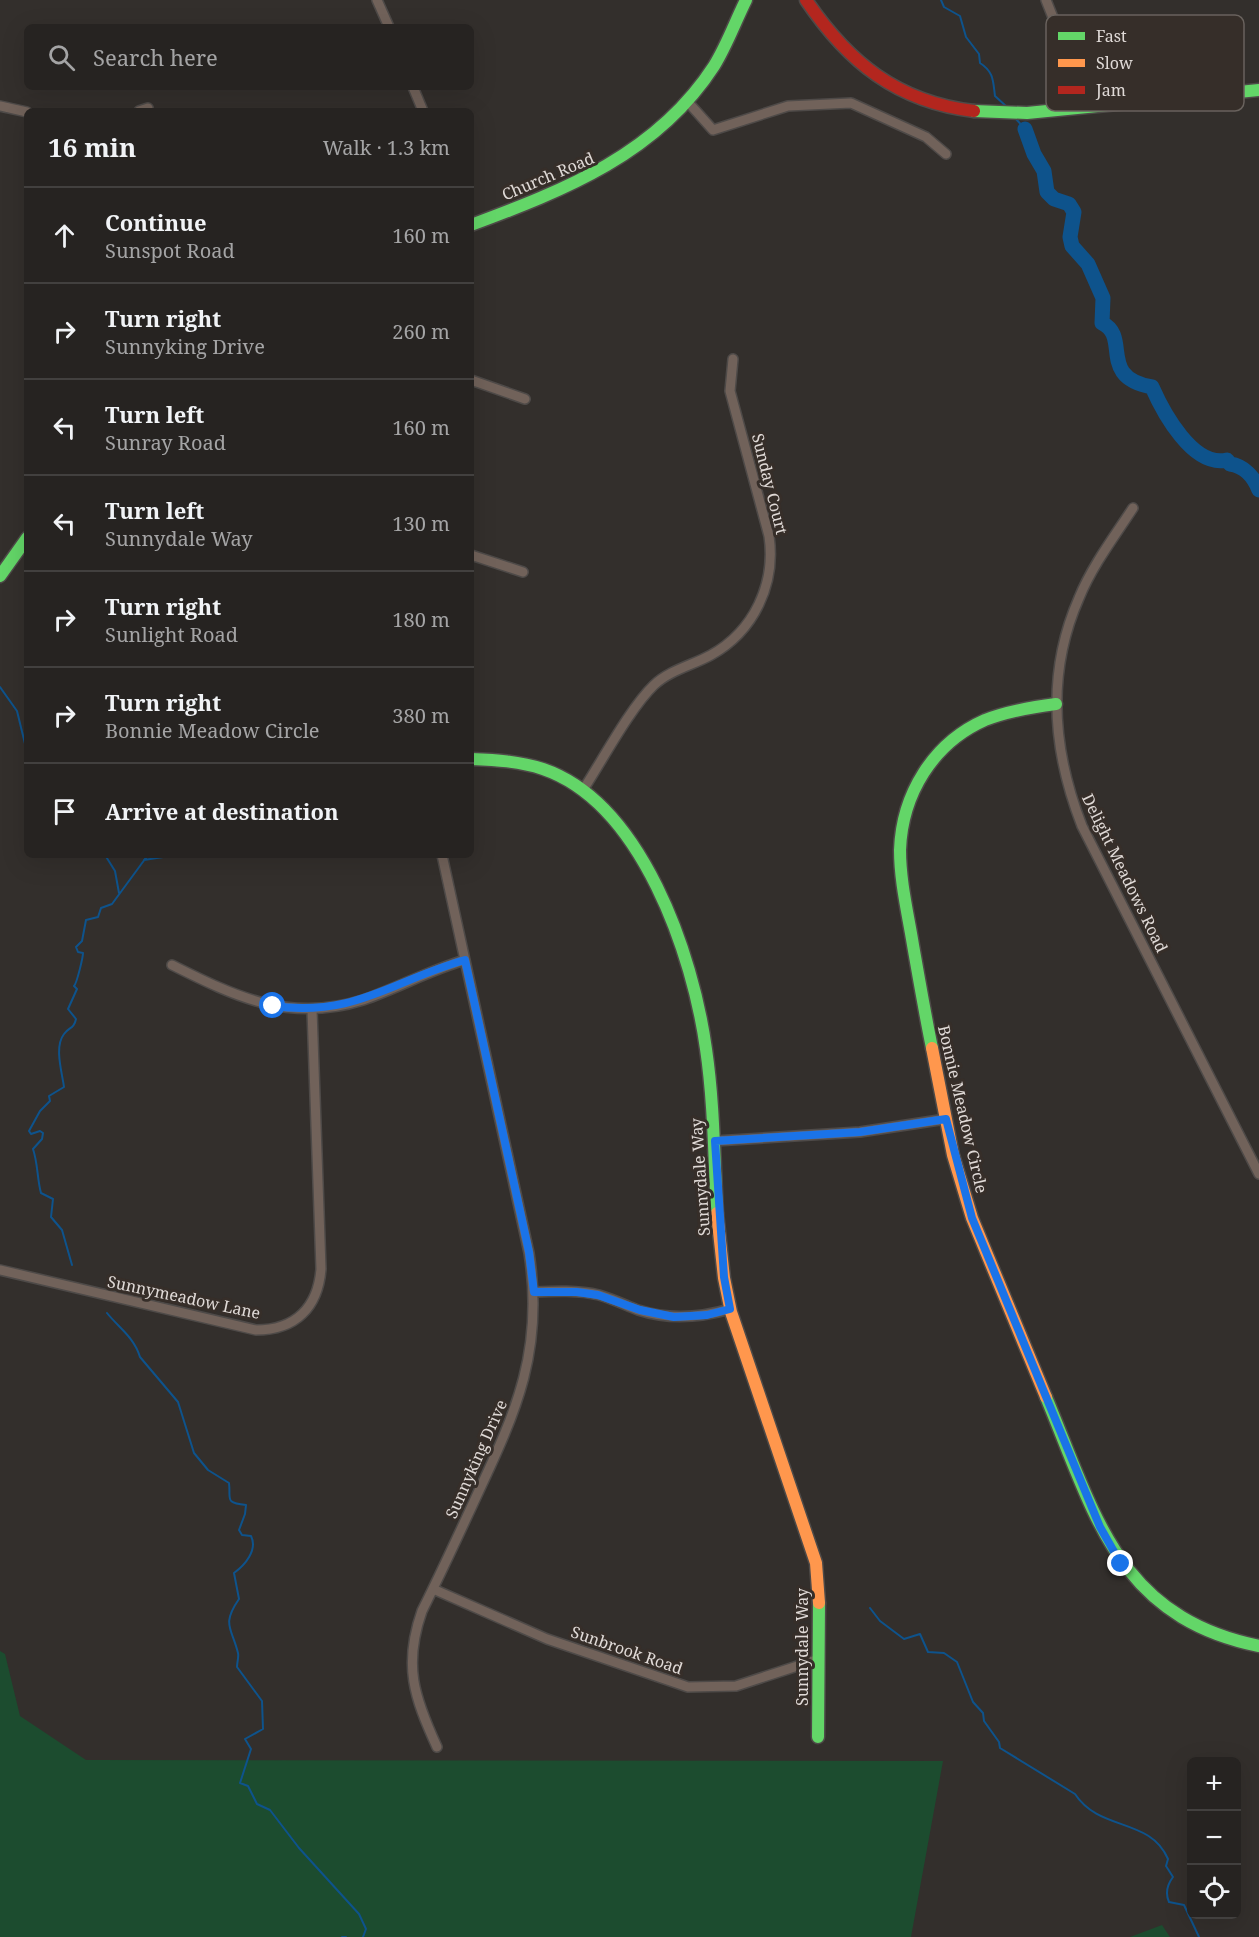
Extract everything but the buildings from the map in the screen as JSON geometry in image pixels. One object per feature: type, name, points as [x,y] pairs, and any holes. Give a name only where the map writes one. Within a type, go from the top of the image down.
[{"type":"street","points":[[377,0],[388,24]]},
{"type":"street","points":[[806,0],[825,30],[846,53],[886,83],[917,98],[952,109],[1004,114],[1049,111]]},
{"type":"street","points":[[1046,0],[1052,15]]},
{"type":"street","name":"Church Road","points":[[474,224],[549,197],[599,174],[652,136],[687,101],[713,66],[743,2]]},
{"type":"street","points":[[414,90],[422,108]]},
{"type":"street","points":[[1244,92],[1259,90]]},
{"type":"street","points":[[687,101],[713,130],[788,106],[851,103],[926,137],[946,154]]},
{"type":"street","points":[[0,106],[24,111]]},
{"type":"street","name":"Sunday Court","points":[[583,790],[647,692],[664,677],[710,656],[736,637],[756,610],[765,589],[770,555],[769,536],[730,391],[733,360]]},
{"type":"street","points":[[474,381],[525,399]]},
{"type":"street","name":"Delight Meadows Road","points":[[1133,508],[1086,584],[1072,615],[1061,659],[1056,704],[1063,770],[1082,826],[1259,1174]]},
{"type":"street","points":[[0,576],[24,542]]},
{"type":"street","points":[[474,556],[523,572]]},
{"type":"street","name":"Bonnie Meadow Circle","points":[[1056,704],[1002,712],[962,732],[943,747],[925,768],[904,812],[899,846],[901,878],[946,1119],[972,1218],[1061,1435],[1114,1556],[1145,1592],[1182,1620],[1216,1636],[1259,1646]]},
{"type":"street","name":"Sunnydale Way","points":[[474,759],[493,759],[529,765],[566,780],[583,790],[609,811],[631,839],[651,873],[687,964],[702,1027],[715,1141],[724,1277],[730,1309],[816,1563],[819,1659],[818,1737]]},
{"type":"street","name":"Sunnyking Drive","points":[[437,1747],[418,1704],[412,1661],[417,1625],[519,1401],[531,1346],[534,1292],[529,1252],[443,858]]},
{"type":"street","points":[[172,964],[239,997],[273,1006],[312,1010],[340,1006],[364,999],[436,968],[465,960]]},
{"type":"street","name":"Sunnymeadow Lane","points":[[0,1269],[256,1330],[283,1326],[300,1316],[314,1301],[321,1269],[312,1010]]},
{"type":"street","points":[[715,1141],[860,1132],[946,1119]]},
{"type":"street","points":[[534,1292],[577,1292],[598,1295],[640,1310],[674,1317],[707,1315],[730,1309]]},
{"type":"street","name":"Sunbrook Road","points":[[433,1589],[547,1639],[688,1687],[736,1686],[819,1659]]},
{"type":"green space","points":[[0,1651],[5,1654],[20,1716],[86,1760],[943,1761],[911,1937],[0,1937]]},
{"type":"green space","points":[[1162,1925],[1170,1937],[1130,1937]]},
{"type":"waterway","points":[[941,0],[944,7],[960,16],[966,37],[979,54],[980,63],[990,73],[995,96],[1007,107]]},
{"type":"waterway","points":[[1016,119],[1025,129]]},
{"type":"waterway","points":[[1025,129],[1034,154],[1044,171],[1047,192],[1054,199],[1069,204],[1074,212],[1070,237],[1072,246],[1088,264],[1103,298],[1102,323],[1110,329],[1114,338],[1117,356],[1125,375],[1135,382],[1152,387],[1172,423],[1191,447],[1202,455],[1214,460],[1227,460],[1230,464],[1244,470],[1259,490]]},
{"type":"waterway","points":[[0,687],[17,711],[24,740]]},
{"type":"waterway","points":[[107,858],[115,871],[119,893]]},
{"type":"waterway","points":[[72,1265],[62,1230],[51,1217],[53,1199],[41,1193],[33,1149],[42,1139],[43,1133],[40,1131],[31,1134],[29,1131],[40,1111],[50,1101],[49,1096],[64,1087],[60,1046],[61,1039],[76,1019],[68,1009],[77,989],[74,986],[83,953],[78,952],[76,947],[82,941],[86,920],[98,917],[101,908],[112,904],[146,858]]},
{"type":"waterway","points":[[144,860],[157,858]]},
{"type":"waterway","points":[[107,1313],[130,1338],[140,1357],[178,1402],[194,1453],[208,1470],[229,1483],[231,1501],[246,1505],[239,1530],[242,1535],[251,1536],[253,1547],[246,1561],[234,1573],[239,1599],[229,1621],[238,1653],[237,1667],[262,1701],[263,1729],[245,1739],[251,1749],[240,1783],[248,1786],[257,1804],[270,1810],[299,1848],[359,1914],[366,1929],[363,1937]]},
{"type":"waterway","points":[[870,1608],[880,1621],[904,1639],[920,1634],[928,1652],[944,1653],[957,1662],[973,1702],[983,1713],[984,1721],[999,1742],[1000,1748],[1075,1794],[1085,1806],[1098,1814],[1149,1836],[1160,1846],[1168,1859],[1166,1866],[1173,1877],[1167,1889],[1169,1902],[1184,1905],[1199,1937]]},
{"type":"traffic: fast","points":[[474,224],[574,183],[637,146],[665,123],[691,97],[714,66],[746,0]]},
{"type":"traffic: fast","points":[[1244,91],[1259,90]]},
{"type":"traffic: fast","points":[[974,111],[1027,113],[1047,111]]},
{"type":"traffic: fast","points":[[0,576],[24,542]]},
{"type":"traffic: fast","points":[[932,1048],[901,874],[900,850],[907,809],[914,790],[936,756],[966,730],[1002,714],[1056,704]]},
{"type":"traffic: fast","points":[[474,759],[507,761],[534,766],[578,787],[608,814],[635,848],[657,886],[675,928],[689,970],[706,1049],[711,1090],[717,1213]]},
{"type":"traffic: fast","points":[[1046,1397],[1097,1520],[1118,1555],[1142,1585],[1173,1611],[1211,1632],[1259,1646]]},
{"type":"traffic: fast","points":[[818,1737],[819,1603]]},
{"type":"traffic: slow","points":[[932,1048],[953,1155],[972,1218],[1046,1397]]},
{"type":"traffic: slow","points":[[717,1213],[724,1278],[731,1312],[816,1563],[819,1603]]},
{"type":"traffic: jam","points":[[806,0],[839,42],[877,75],[921,99],[974,111]]},
{"type":"route","points":[[273,1006],[312,1010],[340,1006],[386,991],[436,968],[465,960],[529,1252],[534,1292],[577,1292],[598,1295],[658,1315],[690,1317],[730,1309],[724,1277],[718,1215],[715,1141],[884,1130],[946,1119],[953,1155],[972,1218],[1100,1527],[1114,1556],[1121,1564]]}]
